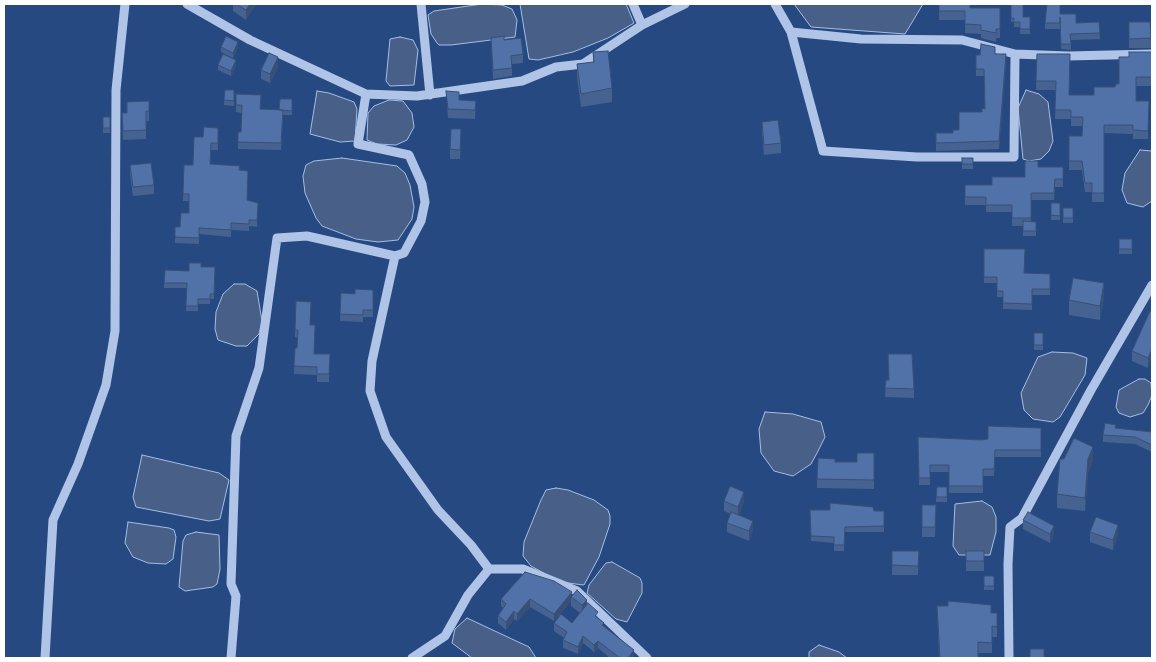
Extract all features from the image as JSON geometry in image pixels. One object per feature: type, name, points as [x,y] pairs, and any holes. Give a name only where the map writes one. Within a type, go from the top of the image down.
[{"type":"street","points":[[45,658],[53,520],[78,464],[106,385],[115,330],[116,90],[125,4]]},
{"type":"street","points":[[186,4],[250,40],[366,94],[430,95],[522,81],[556,67],[583,64],[642,25],[685,4]]},
{"type":"street","points":[[421,4],[430,95]]},
{"type":"street","points":[[633,4],[642,25]]},
{"type":"street","points":[[775,4],[791,32],[823,151],[917,157],[1014,157],[1015,54]]},
{"type":"street","points":[[791,32],[870,40],[962,40],[1015,54],[1068,56],[1152,54]]},
{"type":"street","points":[[231,658],[236,596],[231,584],[236,436],[258,368],[276,238],[307,236],[395,256],[404,253],[421,221],[425,202],[422,184],[409,155],[358,144],[366,94]]},
{"type":"street","points":[[395,256],[372,361],[370,391],[386,437],[438,510],[470,545],[488,569]]},
{"type":"street","points":[[1009,658],[1008,564],[1010,526],[1022,518],[1091,390],[1152,285]]},
{"type":"street","points":[[412,658],[445,636],[468,594],[488,569]]},
{"type":"street","points":[[488,569],[523,569],[577,592],[647,658]]},
{"type":"water","points":[[482,4],[502,5],[512,9],[517,20],[515,37],[451,45],[439,45],[437,43],[431,34],[428,15],[434,11]]},
{"type":"water","points":[[520,4],[626,4],[634,23],[608,38],[573,52],[538,60],[529,59]]},
{"type":"water","points":[[794,4],[923,4],[905,34],[811,27]]},
{"type":"water","points":[[400,37],[413,40],[418,50],[414,85],[390,86],[386,81],[390,39]]},
{"type":"water","points":[[1026,90],[1039,94],[1048,102],[1053,141],[1049,151],[1041,159],[1029,161],[1023,159],[1018,108]]},
{"type":"water","points":[[317,91],[329,93],[354,102],[357,109],[355,141],[340,142],[310,134]]},
{"type":"water","points":[[389,100],[403,101],[412,113],[414,127],[407,140],[396,145],[377,144],[367,140],[368,113],[374,106]]},
{"type":"water","points":[[1140,150],[1152,151],[1152,201],[1143,207],[1127,203],[1122,190],[1125,173]]},
{"type":"water","points":[[342,158],[397,166],[405,173],[410,185],[414,207],[412,219],[398,240],[378,242],[356,239],[322,226],[316,218],[305,193],[303,176],[306,165],[314,161]]},
{"type":"water","points":[[234,284],[245,284],[257,291],[262,321],[259,334],[247,346],[236,346],[218,340],[215,329],[216,312],[223,294]]},
{"type":"water","points":[[1052,352],[1073,353],[1087,358],[1085,375],[1060,417],[1053,422],[1033,419],[1024,410],[1021,393],[1038,357]]},
{"type":"water","points":[[1139,379],[1145,379],[1151,383],[1152,395],[1148,405],[1143,413],[1130,417],[1119,413],[1116,407],[1119,390]]},
{"type":"water","points":[[765,412],[793,414],[821,422],[825,437],[817,453],[811,464],[793,476],[774,471],[761,453],[759,429]]},
{"type":"water","points":[[142,455],[219,473],[229,480],[220,519],[209,521],[136,507],[133,497]]},
{"type":"water","points":[[556,488],[568,490],[594,500],[608,510],[610,516],[610,524],[599,557],[584,585],[560,582],[531,566],[523,556],[524,542],[541,500],[546,490]]},
{"type":"water","points":[[982,501],[992,507],[996,517],[996,532],[990,555],[959,555],[953,546],[955,504]]},
{"type":"water","points":[[128,522],[174,530],[176,537],[173,559],[166,564],[148,563],[133,557],[125,543]]},
{"type":"water","points":[[196,532],[219,535],[220,569],[217,584],[213,587],[185,591],[179,587],[183,541],[186,535]]},
{"type":"water","points":[[612,562],[640,578],[642,583],[642,593],[627,622],[616,619],[587,593],[589,585],[606,563]]},
{"type":"water","points":[[467,618],[529,647],[536,658],[472,658],[452,643],[455,629]]},
{"type":"water","points":[[819,645],[839,652],[847,658],[809,658],[809,652]]},
{"type":"building","points":[[236,4],[250,4],[246,10]]},
{"type":"building","points":[[939,4],[970,4],[970,8],[1000,8],[1000,29],[996,29],[996,33],[981,30],[981,25],[965,24],[965,11],[939,11]]},
{"type":"building","points":[[1011,4],[1023,4],[1023,17],[1030,17],[1030,29],[1020,29],[1020,22],[1014,22],[1014,18],[1011,18]]},
{"type":"building","points":[[1047,4],[1060,4],[1060,14],[1076,14],[1076,23],[1099,22],[1100,33],[1070,34],[1071,44],[1061,44],[1060,17],[1060,23],[1045,23]]},
{"type":"building","points":[[1129,22],[1150,22],[1151,38],[1129,39]]},
{"type":"building","points":[[226,36],[238,42],[233,53],[221,47]]},
{"type":"building","points":[[504,36],[504,40],[521,38],[523,54],[511,56],[512,68],[493,70],[491,38]]},
{"type":"building","points":[[981,44],[995,47],[995,54],[1006,54],[999,141],[936,143],[936,133],[953,133],[953,130],[959,130],[959,112],[982,112],[982,108],[985,109],[984,69],[976,69],[976,55],[980,55]]},
{"type":"building","points":[[608,51],[612,88],[581,94],[577,64],[594,62],[593,52]]},
{"type":"building","points":[[1129,52],[1152,52],[1152,77],[1136,77],[1136,101],[1149,101],[1148,131],[1133,130],[1133,125],[1104,125],[1104,193],[1092,193],[1092,183],[1085,183],[1082,161],[1069,161],[1069,136],[1082,136],[1083,117],[1071,117],[1071,110],[1055,110],[1056,81],[1036,81],[1037,54],[1070,54],[1069,95],[1094,95],[1094,87],[1115,87],[1116,84],[1119,84],[1119,57],[1129,57]]},
{"type":"building","points":[[269,53],[278,57],[270,74],[261,70]]},
{"type":"building","points":[[223,54],[236,60],[231,71],[218,65]]},
{"type":"building","points":[[225,90],[234,90],[234,101],[224,100]]},
{"type":"building","points":[[446,91],[459,92],[459,100],[476,101],[475,110],[448,109]]},
{"type":"building","points":[[236,94],[261,95],[260,109],[283,110],[281,143],[238,142],[238,132],[241,132],[242,105],[236,105]]},
{"type":"building","points":[[280,99],[292,99],[292,111],[279,110]]},
{"type":"building","points":[[149,101],[149,111],[146,111],[146,130],[123,131],[122,113],[127,113],[127,102]]},
{"type":"building","points":[[103,117],[110,117],[110,128],[103,128]]},
{"type":"building","points":[[778,120],[781,143],[764,145],[762,122]]},
{"type":"building","points":[[204,127],[218,128],[218,143],[211,143],[210,164],[240,166],[239,170],[248,171],[247,200],[258,203],[257,220],[249,220],[249,224],[231,223],[231,230],[199,228],[199,238],[175,237],[175,227],[180,227],[181,213],[189,213],[189,194],[183,194],[184,165],[193,165],[194,137],[203,137]]},
{"type":"building","points":[[451,129],[461,129],[460,150],[450,149]]},
{"type":"building","points":[[962,158],[973,158],[973,164],[962,164]]},
{"type":"building","points":[[1025,161],[1038,161],[1038,167],[1063,167],[1063,179],[1055,179],[1054,193],[1031,193],[1031,218],[1012,218],[1012,205],[986,205],[986,197],[965,197],[965,185],[992,185],[992,177],[1025,177]]},
{"type":"building","points":[[151,163],[154,185],[133,187],[130,165]]},
{"type":"building","points":[[1051,203],[1060,203],[1060,216],[1051,215]]},
{"type":"building","points":[[1063,208],[1073,208],[1073,218],[1063,218]]},
{"type":"building","points":[[1023,221],[1036,222],[1036,231],[1023,231]]},
{"type":"building","points":[[1119,239],[1132,239],[1132,249],[1119,249]]},
{"type":"building","points":[[984,249],[1025,249],[1024,273],[1050,274],[1050,289],[1032,289],[1032,304],[1003,303],[1003,291],[997,291],[997,277],[984,277]]},
{"type":"building","points":[[189,263],[201,263],[201,267],[215,267],[214,294],[210,294],[210,299],[198,299],[198,306],[186,306],[187,283],[164,283],[165,270],[189,271]]},
{"type":"building","points":[[1073,278],[1104,283],[1100,306],[1069,300]]},
{"type":"building","points":[[355,289],[373,290],[373,310],[363,310],[363,315],[340,314],[341,293],[355,294]]},
{"type":"building","points":[[296,301],[311,302],[310,325],[315,325],[314,354],[330,354],[329,374],[317,374],[317,367],[294,366],[298,330],[295,330]]},
{"type":"building","points":[[1150,311],[1152,312],[1152,349],[1148,358],[1132,351]]},
{"type":"building","points":[[1034,333],[1043,333],[1043,345],[1034,345]]},
{"type":"building","points":[[888,354],[912,354],[914,389],[885,388],[886,380],[889,380]]},
{"type":"building","points":[[1105,423],[1116,425],[1115,428],[1152,432],[1152,445],[1135,437],[1103,435]]},
{"type":"building","points":[[988,426],[1041,428],[1041,450],[995,450],[994,469],[983,469],[983,486],[949,486],[949,465],[930,465],[930,478],[919,478],[918,437],[982,440],[988,439]]},
{"type":"building","points":[[1074,438],[1093,447],[1088,459],[1085,498],[1057,494],[1060,459],[1064,459]]},
{"type":"building","points":[[857,453],[874,453],[874,480],[817,479],[818,458],[835,459],[835,462],[857,462]]},
{"type":"building","points":[[730,486],[744,492],[738,507],[724,501]]},
{"type":"building","points":[[937,487],[947,487],[947,497],[936,497]]},
{"type":"building","points":[[830,503],[873,507],[874,511],[884,511],[884,526],[845,527],[844,545],[834,545],[834,537],[811,536],[810,510],[830,510]]},
{"type":"building","points":[[922,505],[936,505],[935,527],[922,527]]},
{"type":"building","points":[[731,512],[753,521],[749,531],[727,523]]},
{"type":"building","points":[[1028,512],[1054,526],[1050,534],[1023,520]]},
{"type":"building","points":[[1096,517],[1118,525],[1113,540],[1090,532]]},
{"type":"building","points":[[892,551],[919,551],[918,566],[892,565]]},
{"type":"building","points":[[966,551],[984,551],[984,561],[966,561]]},
{"type":"building","points":[[525,572],[554,581],[572,592],[554,614],[530,599],[517,614],[514,611],[506,622],[498,616],[506,604],[501,599]]},
{"type":"building","points":[[984,576],[994,576],[994,586],[984,586]]},
{"type":"building","points":[[577,590],[587,600],[582,605],[571,597]]},
{"type":"building","points":[[948,601],[991,605],[991,613],[997,613],[997,627],[992,626],[992,643],[978,642],[978,658],[890,658],[940,657],[937,606],[948,606]]},
{"type":"building","points":[[588,603],[598,612],[595,616],[604,623],[602,625],[634,650],[628,658],[620,658],[598,641],[594,645],[583,636],[578,647],[563,640],[567,632],[554,623],[561,614],[572,623]]},
{"type":"building","points":[[1030,649],[1044,649],[1044,658],[1030,658]]}]
